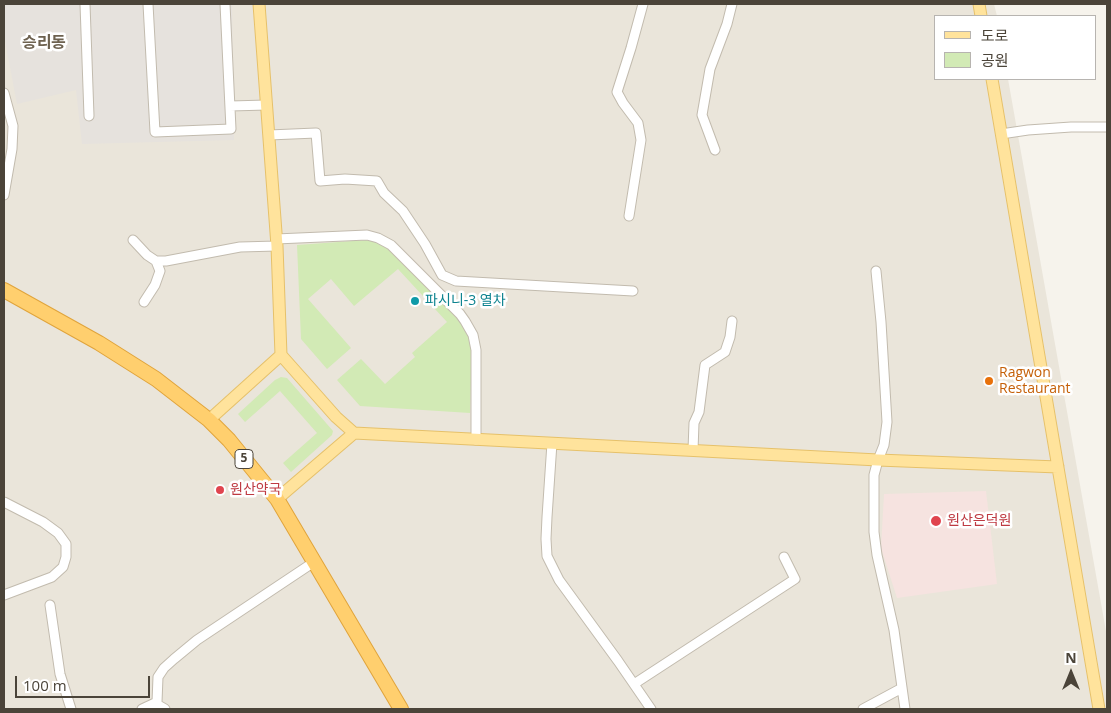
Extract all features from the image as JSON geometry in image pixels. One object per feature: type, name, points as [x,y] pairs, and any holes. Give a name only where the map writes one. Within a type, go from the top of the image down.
[{"type":"highway","name":"5","points":[[4,290],[98,343],[156,379],[209,420],[228,440],[277,499],[401,709]]},
{"type":"main road","points":[[259,4],[276,242],[281,355],[336,417],[354,433],[878,460],[1058,467]]},
{"type":"main road","points":[[992,80],[1097,709]]},
{"type":"main road","points":[[209,420],[281,355]]},
{"type":"main road","points":[[277,499],[354,433]]},
{"type":"street","points":[[85,4],[89,116]]},
{"type":"street","points":[[148,4],[155,132],[231,129],[225,4]]},
{"type":"street","points":[[629,216],[641,140],[638,123],[616,92],[643,4]]},
{"type":"street","points":[[715,150],[702,115],[710,69],[727,24],[732,4]]},
{"type":"street","points":[[4,93],[13,126],[12,149],[4,195]]},
{"type":"street","points":[[230,106],[267,105]]},
{"type":"street","points":[[1002,134],[1071,127],[1107,127]]},
{"type":"street","points":[[269,136],[316,133],[320,181],[345,179],[378,181],[384,192],[403,211],[425,244],[442,275],[456,281],[633,291]]},
{"type":"street","points":[[133,240],[147,256],[156,261],[166,261],[276,242],[367,235],[391,245],[460,314],[473,334],[476,350],[476,440]]},
{"type":"street","points":[[144,302],[155,285],[160,271],[156,261]]},
{"type":"street","points":[[876,272],[887,422],[884,445],[874,475],[874,532],[877,555],[894,630],[905,709]]},
{"type":"street","points":[[693,450],[694,423],[699,412],[705,365],[726,352],[732,321]]},
{"type":"street","points":[[552,443],[546,539],[547,556],[559,580],[651,709]]},
{"type":"street","points":[[4,502],[43,522],[58,533],[66,544],[66,556],[63,567],[52,577],[4,595]]},
{"type":"street","points":[[634,684],[795,579],[784,557]]},
{"type":"street","points":[[142,709],[162,707],[158,677],[174,658],[197,640],[314,562]]},
{"type":"street","points":[[50,605],[60,674],[71,709]]},
{"type":"street","points":[[863,709],[902,688]]},
{"type":"shaded area","points":[[4,4],[994,4],[997,15],[934,15],[934,80],[1008,80],[1107,637],[1107,709],[4,709]]},
{"type":"shaded area","points":[[4,4],[232,4],[234,140],[82,144],[76,90],[17,104],[4,36]]},
{"type":"shaded area","name":"원산은덕원","points":[[986,491],[997,584],[897,598],[881,548],[884,494]]},
{"type":"green space","points":[[366,240],[389,248],[461,321],[472,351],[470,413],[360,406],[337,380],[361,359],[385,384],[415,357],[412,353],[447,322],[398,269],[354,306],[331,279],[308,299],[351,348],[327,369],[301,339],[297,245]]},
{"type":"green space","points":[[281,377],[287,378],[333,431],[332,435],[291,472],[283,463],[317,433],[280,391],[245,422],[238,414],[275,380]]},
{"type":"place","name":"파시니-3 열차","points":[[415,301]]},
{"type":"place","name":"Ragwon Restaurant","points":[[989,381]]},
{"type":"place","name":"원산약국","points":[[220,490]]},
{"type":"place","name":"원산은덕원","points":[[936,521]]},
{"type":"district","name":"승리동","points":[[44,43]]}]
